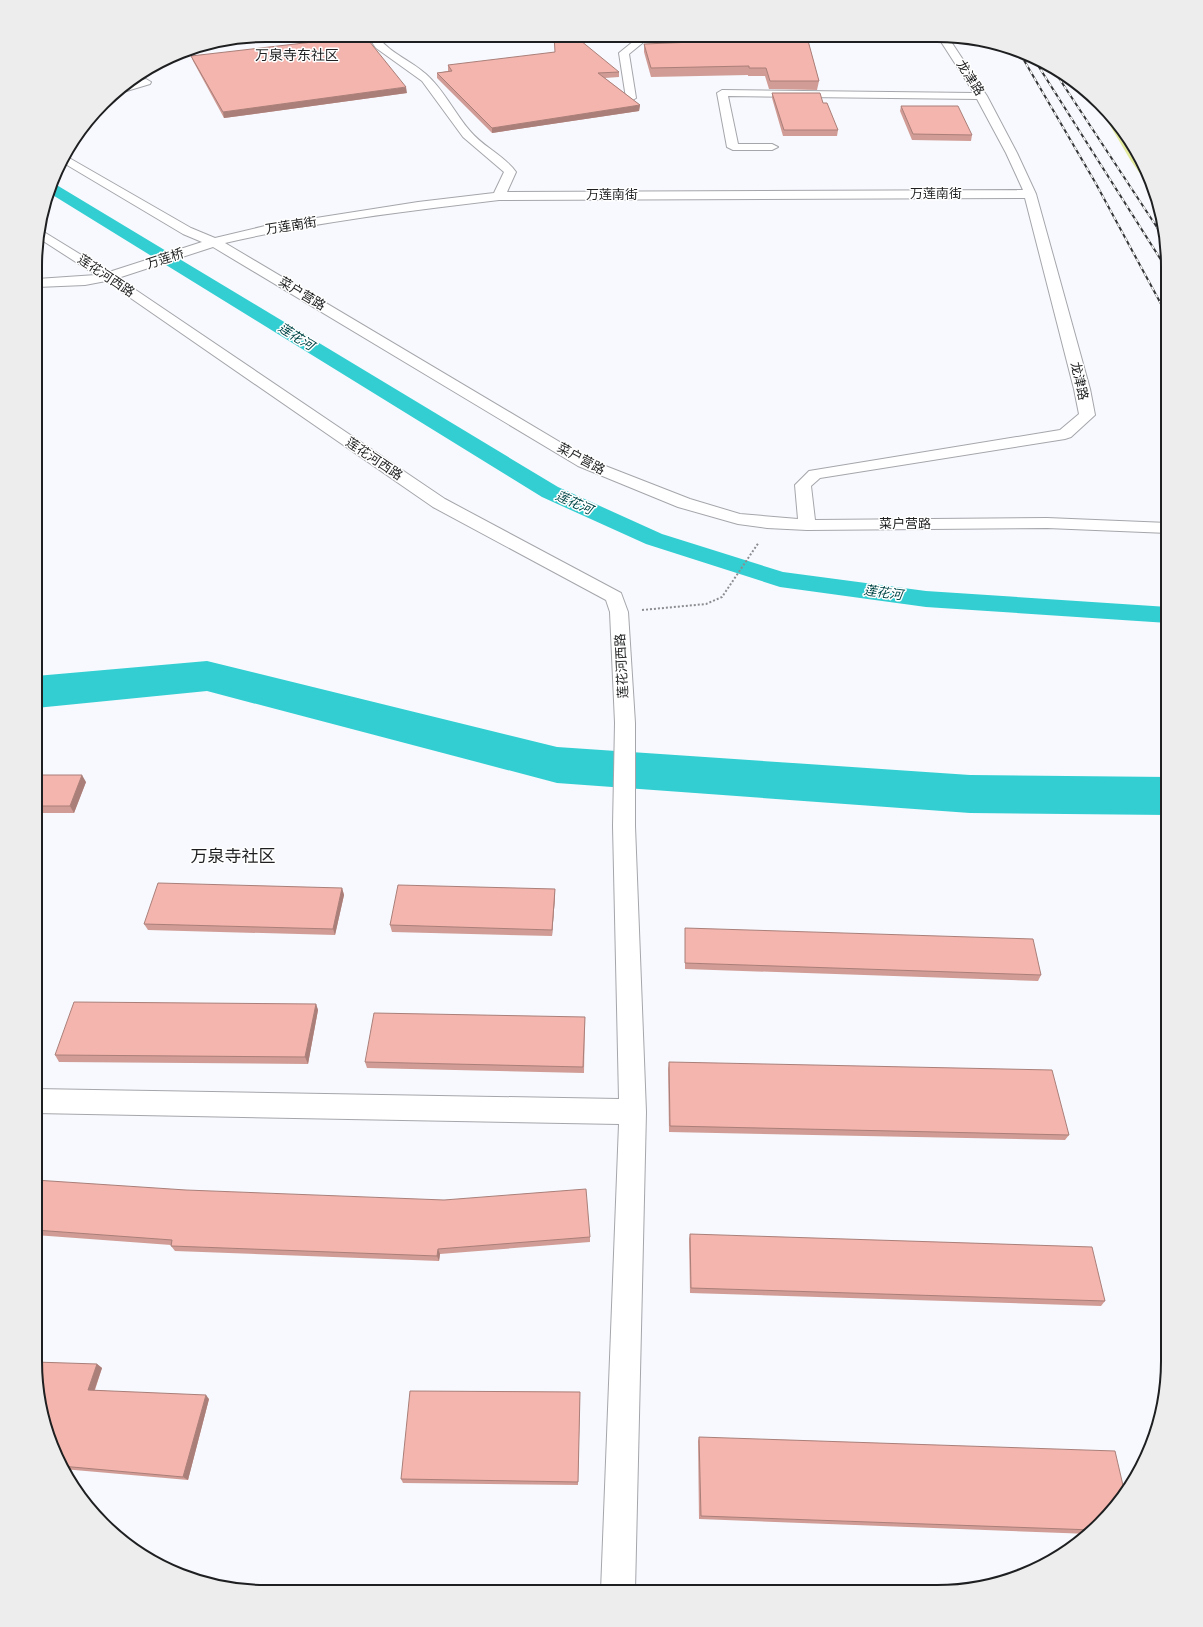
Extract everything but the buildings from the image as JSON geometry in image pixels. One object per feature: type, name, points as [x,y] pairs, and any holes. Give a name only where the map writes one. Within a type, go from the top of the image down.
[{"type":"street","points":[[376,42],[379,46],[426,79],[463,130],[502,163],[510,172],[499,196]]},
{"type":"street","points":[[631,98],[624,53],[638,42]]},
{"type":"street","name":"龙津路","points":[[806,525],[803,485],[815,474],[1065,434],[1087,415],[1082,389],[1030,194],[1019,165],[982,96],[946,42]]},
{"type":"street","points":[[133,86],[146,82]]},
{"type":"street","points":[[772,147],[734,147],[722,93],[982,96]]},
{"type":"street","name":"菜户营路","points":[[68,161],[187,231],[214,242],[584,463],[684,504],[730,517],[767,524],[1047,524],[1161,528]]},
{"type":"street","name":"万莲南街","points":[[199,248],[214,242],[272,229],[418,206],[499,196],[1030,194]]},
{"type":"street","name":"莲花河西路","points":[[44,236],[108,277],[439,503],[614,597],[620,612],[625,723],[624,826],[633,1112],[618,1585]]},
{"type":"street","name":"万莲桥","points":[[108,277],[199,248]]},
{"type":"street","points":[[42,283],[85,281],[108,277]]},
{"type":"street","points":[[42,1102],[633,1112]]},
{"type":"path","points":[[620,612],[706,604],[722,597],[756,548]]},
{"type":"green space","points":[[1107,121],[1123,141],[1143,178],[1131,161]]},
{"type":"waterway","name":"莲花河","points":[[56,190],[550,492],[654,539],[780,579],[926,599],[1161,615]]},
{"type":"waterway","points":[[42,691],[207,676],[557,765],[970,794],[1161,796]]},
{"type":"railway","points":[[1023,59],[1095,182],[1161,304]]},
{"type":"railway","points":[[1039,66],[1161,260]]},
{"type":"railway","points":[[1059,78],[1158,229]]},
{"type":"district","name":"万泉寺东社区","points":[[297,55]]},
{"type":"district","name":"万泉寺社区","points":[[233,856]]}]
